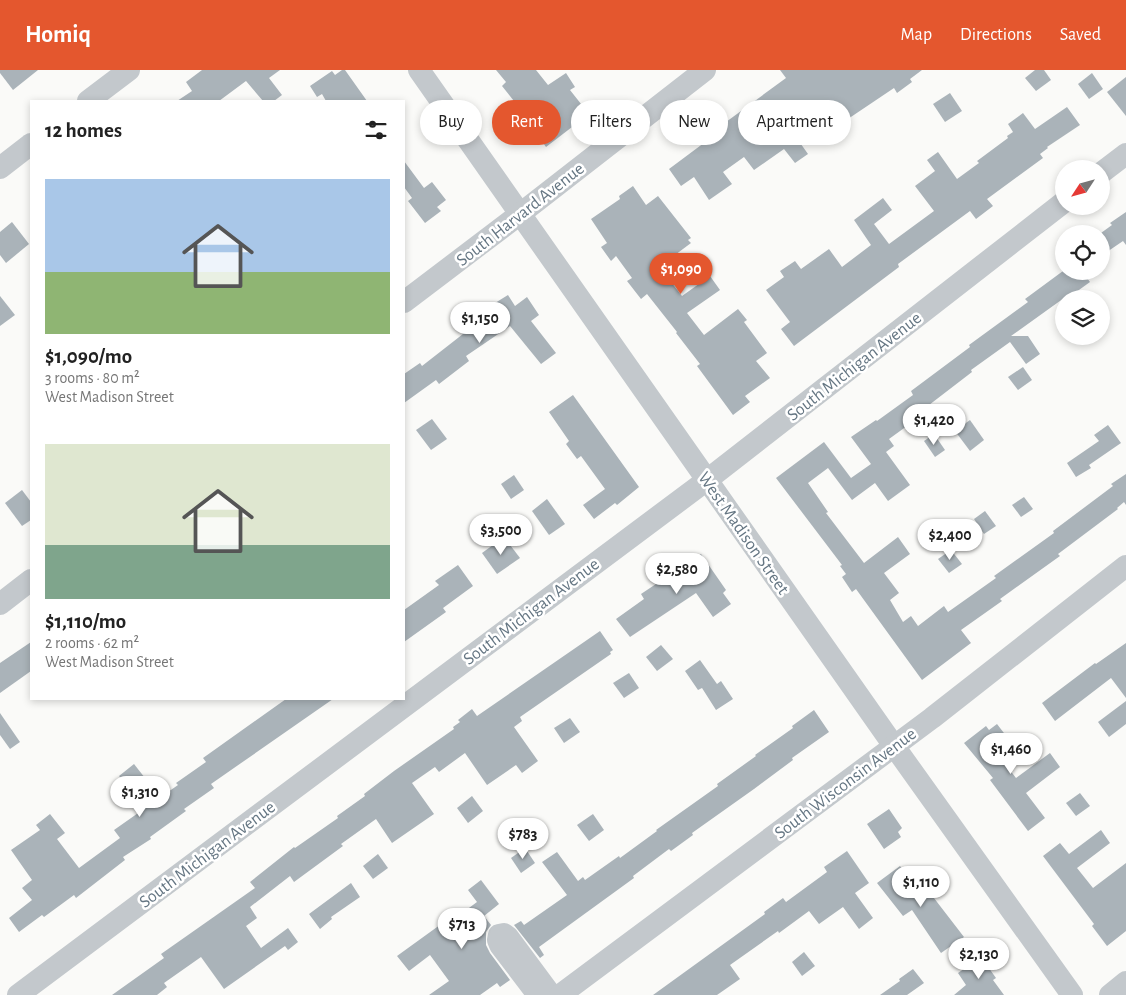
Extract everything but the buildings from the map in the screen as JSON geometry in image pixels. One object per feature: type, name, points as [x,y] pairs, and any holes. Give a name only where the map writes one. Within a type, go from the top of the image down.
[{"type":"street","points":[[89,100],[129,70]]},
{"type":"street","name":"West Madison Street","points":[[419,70],[894,746],[1072,995]]},
{"type":"street","name":"South Harvard Avenue","points":[[405,301],[706,70]]},
{"type":"street","points":[[0,168],[30,145]]},
{"type":"street","points":[[1110,166],[1126,154]]},
{"type":"street","name":"South Michigan Avenue","points":[[18,995],[707,480],[1055,209]]},
{"type":"street","name":"South Wisconsin Avenue","points":[[560,995],[894,746],[1126,566]]},
{"type":"street","points":[[0,604],[30,581]]},
{"type":"street","points":[[538,995],[500,945],[499,935],[504,934],[508,938],[551,995]]},
{"type":"street","points":[[1110,995],[1126,982]]}]
